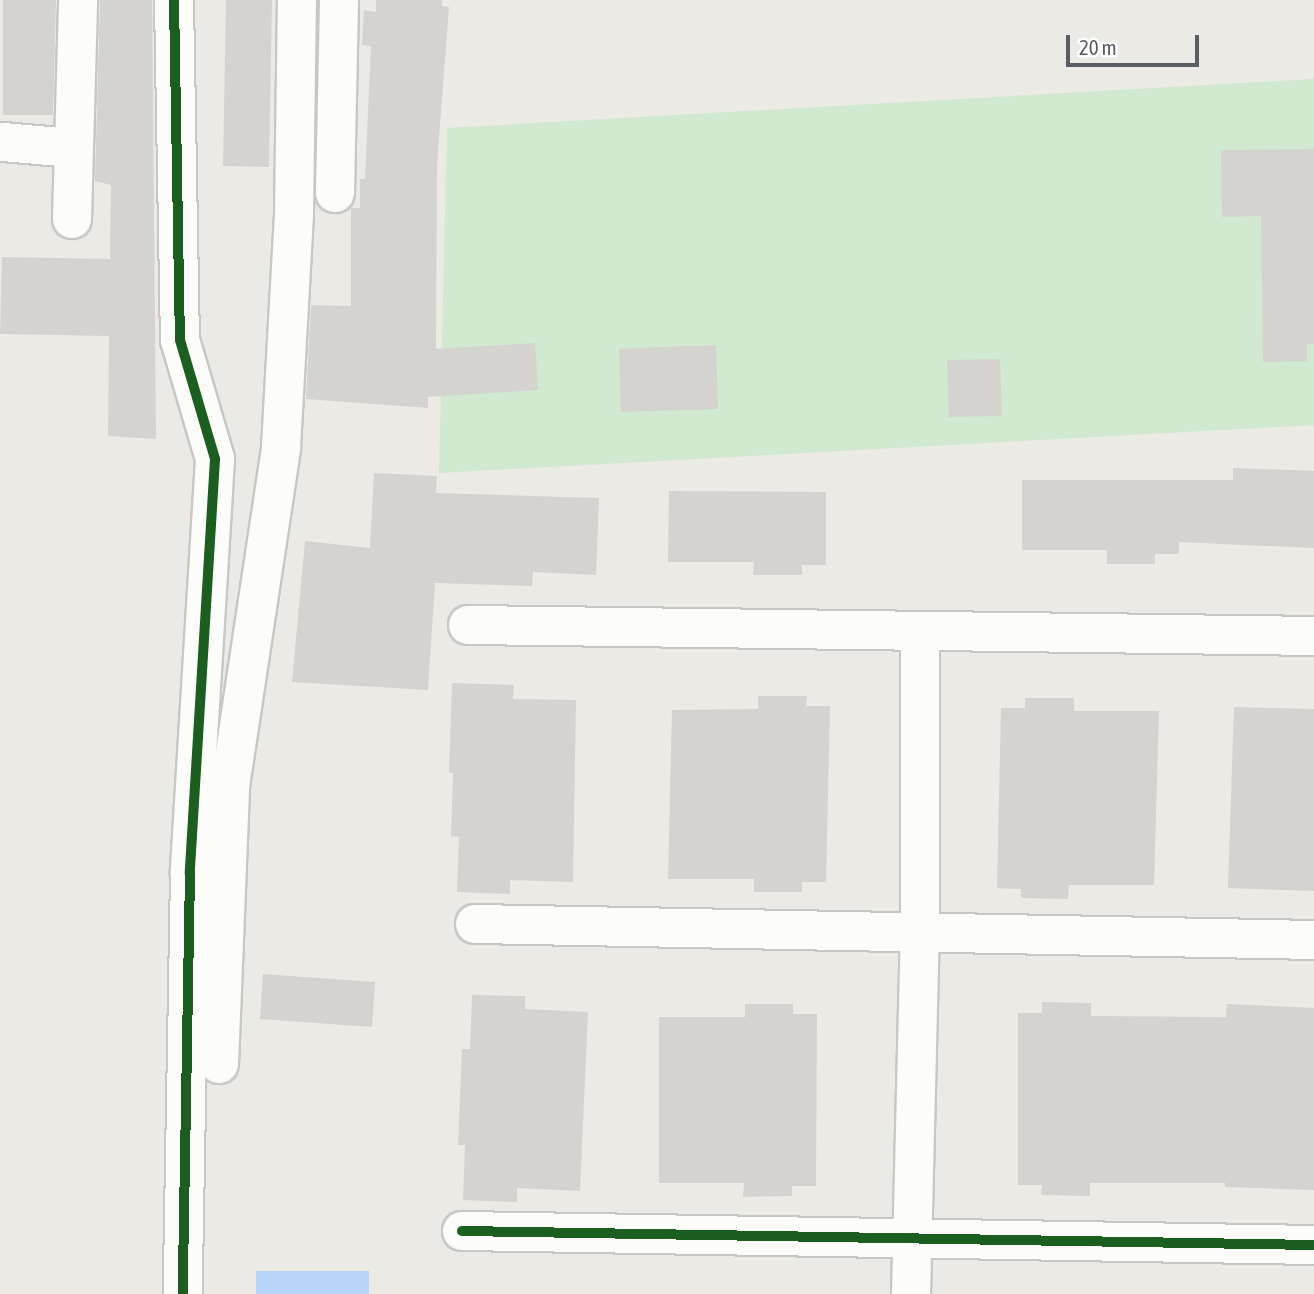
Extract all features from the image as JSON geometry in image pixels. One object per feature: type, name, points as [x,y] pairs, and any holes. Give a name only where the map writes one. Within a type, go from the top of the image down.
[{"type":"street","points":[[72,219],[78,0]]},
{"type":"street","points":[[174,0],[180,340],[215,459],[190,873],[183,1294]]},
{"type":"street","points":[[219,1064],[230,786],[281,447],[294,213],[297,0]]},
{"type":"street","points":[[335,193],[339,0]]},
{"type":"street","points":[[1,148],[72,148]]},
{"type":"street","points":[[468,625],[1314,636]]},
{"type":"street","points":[[911,1294],[920,933],[920,631]]},
{"type":"street","points":[[475,924],[1314,940]]},
{"type":"street","points":[[462,1231],[913,1236],[1314,1245]]},
{"type":"green space","points":[[1314,79],[1314,425],[439,473],[447,128]]},
{"type":"water","points":[[256,1271],[369,1271],[369,1294],[256,1294]]},
{"type":"building","points":[[3,0],[56,0],[53,115],[3,115]]},
{"type":"building","points":[[100,0],[152,0],[156,439],[108,436],[109,336],[0,334],[2,257],[110,259],[111,185],[95,181]]},
{"type":"building","points":[[226,0],[272,0],[269,167],[223,166]]},
{"type":"building","points":[[376,0],[442,0],[442,6],[449,7],[437,164],[436,349],[535,343],[538,390],[428,397],[428,408],[306,399],[311,305],[351,306],[351,208],[360,208],[360,179],[365,179],[371,46],[362,45],[364,10],[376,12]]},
{"type":"building","points":[[1314,149],[1314,344],[1307,344],[1307,361],[1263,362],[1261,216],[1222,217],[1221,150]]},
{"type":"building","points":[[716,345],[718,409],[621,412],[619,349]]},
{"type":"building","points":[[1000,359],[1002,416],[949,417],[947,360]]},
{"type":"building","points":[[1233,468],[1314,471],[1314,548],[1179,542],[1179,554],[1155,554],[1155,564],[1107,564],[1107,550],[1022,550],[1022,480],[1233,480]]},
{"type":"building","points":[[374,473],[437,476],[436,493],[599,498],[596,575],[533,572],[532,586],[435,583],[428,690],[292,682],[305,541],[370,548]]},
{"type":"building","points":[[669,491],[826,492],[826,565],[802,565],[802,575],[753,575],[754,562],[668,562]]},
{"type":"building","points":[[452,683],[514,685],[513,699],[576,700],[573,882],[510,880],[510,894],[457,892],[459,837],[451,836],[453,773],[449,773]]},
{"type":"building","points":[[758,696],[807,696],[806,706],[830,706],[826,882],[802,882],[802,892],[754,892],[754,879],[668,879],[672,710],[758,709]]},
{"type":"building","points":[[1025,698],[1074,698],[1074,711],[1159,711],[1154,885],[1069,885],[1068,899],[1021,898],[1021,889],[997,888],[1001,708],[1025,708]]},
{"type":"building","points":[[1234,707],[1314,709],[1314,891],[1228,888]]},
{"type":"building","points":[[263,974],[375,982],[372,1027],[260,1019]]},
{"type":"building","points":[[472,995],[525,996],[525,1009],[588,1012],[580,1191],[517,1188],[517,1202],[463,1200],[465,1145],[458,1145],[462,1049],[470,1049]]},
{"type":"building","points":[[1042,1002],[1091,1003],[1091,1016],[1226,1017],[1227,1004],[1314,1008],[1314,1190],[1225,1187],[1225,1183],[1090,1183],[1090,1196],[1041,1195],[1042,1185],[1018,1185],[1018,1013],[1042,1013]]},
{"type":"building","points":[[745,1004],[793,1004],[793,1014],[817,1014],[816,1186],[792,1186],[792,1196],[743,1197],[744,1183],[659,1183],[659,1017],[745,1017]]},
{"type":"cycle path","points":[[174,0],[180,340],[215,459],[190,873],[183,1294]]},
{"type":"cycle path","points":[[462,1231],[1314,1245]]}]
